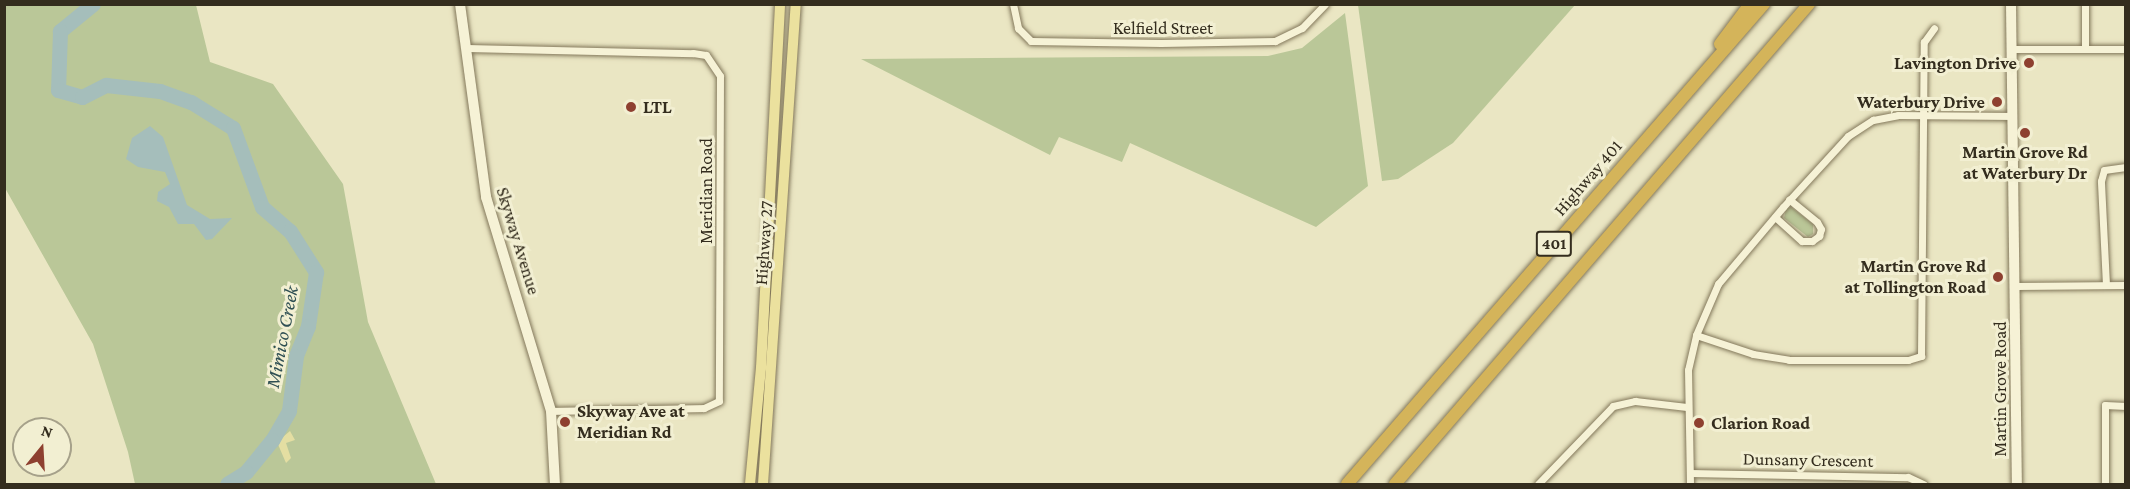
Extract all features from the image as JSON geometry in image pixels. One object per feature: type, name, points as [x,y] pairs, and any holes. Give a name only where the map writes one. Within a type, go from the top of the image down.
[{"type":"highway","points":[[1671,110],[1750,4]]},
{"type":"highway","name":"Highway 401","points":[[1347,484],[1764,4]]},
{"type":"highway","name":"401","points":[[1395,484],[1809,4]]},
{"type":"main road","name":"Highway 27","points":[[750,484],[761,368],[780,4]]},
{"type":"main road","name":"Highway 27","points":[[764,484],[796,4]]},
{"type":"street","name":"Skyway Avenue","points":[[460,4],[486,197],[551,411],[555,484]]},
{"type":"street","name":"Kelfield Street","points":[[1013,4],[1018,28],[1031,41],[1161,44],[1275,41],[1302,28],[1325,4]]},
{"type":"street","name":"Martin Grove Road","points":[[2011,4],[2017,484]]},
{"type":"street","points":[[2085,4],[2085,49]]},
{"type":"street","points":[[1696,335],[1753,354],[1789,360],[1908,360],[1921,356],[1924,42],[1934,28]]},
{"type":"street","name":"Meridian Road","points":[[467,48],[693,53],[711,59],[720,76],[719,401],[704,408],[551,411]]},
{"type":"street","points":[[2011,49],[2126,49]]},
{"type":"street","points":[[1690,484],[1688,370],[1696,335],[1718,284],[1789,199],[1860,126],[1885,116],[2012,116]]},
{"type":"street","points":[[2106,285],[2101,181],[2104,171],[2126,167]]},
{"type":"street","points":[[1775,217],[1802,241],[1812,241],[1819,236],[1821,229],[1817,222],[1789,199]]},
{"type":"street","points":[[2016,286],[2126,285]]},
{"type":"street","points":[[1538,484],[1613,406],[1635,401],[1688,407]]},
{"type":"street","points":[[2105,484],[2105,405],[2126,406]]},
{"type":"street","name":"Dunsany Crescent","points":[[1690,473],[1908,477],[1923,484]]},
{"type":"green space","points":[[1358,4],[1575,5],[1453,143],[1398,179],[1382,181]]},
{"type":"green space","points":[[4,5],[196,5],[210,62],[273,84],[343,184],[368,322],[436,484],[135,484],[128,452],[93,344],[5,188]]},
{"type":"green space","points":[[1345,13],[1368,186],[1316,227],[1130,143],[1122,162],[1059,137],[1050,155],[861,59],[1268,56],[1302,48]]},
{"type":"green space","points":[[1791,207],[1813,224],[1813,234],[1808,237],[1784,218],[1786,209]]},
{"type":"sand","points":[[290,431],[295,440],[286,443],[291,458],[286,463],[277,442]]},
{"type":"water","points":[[150,126],[163,137],[187,205],[210,219],[232,218],[212,239],[206,240],[194,224],[178,224],[169,207],[157,201],[158,192],[170,184],[165,172],[138,167],[126,159],[132,138]]},
{"type":"waterway","name":"Mimico Creek","points":[[93,4],[60,31],[58,90],[82,97],[106,85],[160,91],[191,102],[233,128],[262,207],[290,231],[316,272],[308,326],[296,356],[289,411],[272,440],[246,472],[227,484]]},
{"type":"place","name":"Lavington Drive","points":[[2029,63]]},
{"type":"place","name":"Waterbury Drive","points":[[1997,102]]},
{"type":"place","name":"LTL","points":[[631,107]]},
{"type":"place","name":"Martin Grove Rd at Waterbury Dr","points":[[2025,133]]},
{"type":"place","name":"Martin Grove Rd at Tollington Road","points":[[1998,277]]},
{"type":"place","name":"Skyway Ave at Meridian Rd","points":[[565,422]]},
{"type":"place","name":"Clarion Road","points":[[1699,423]]}]
